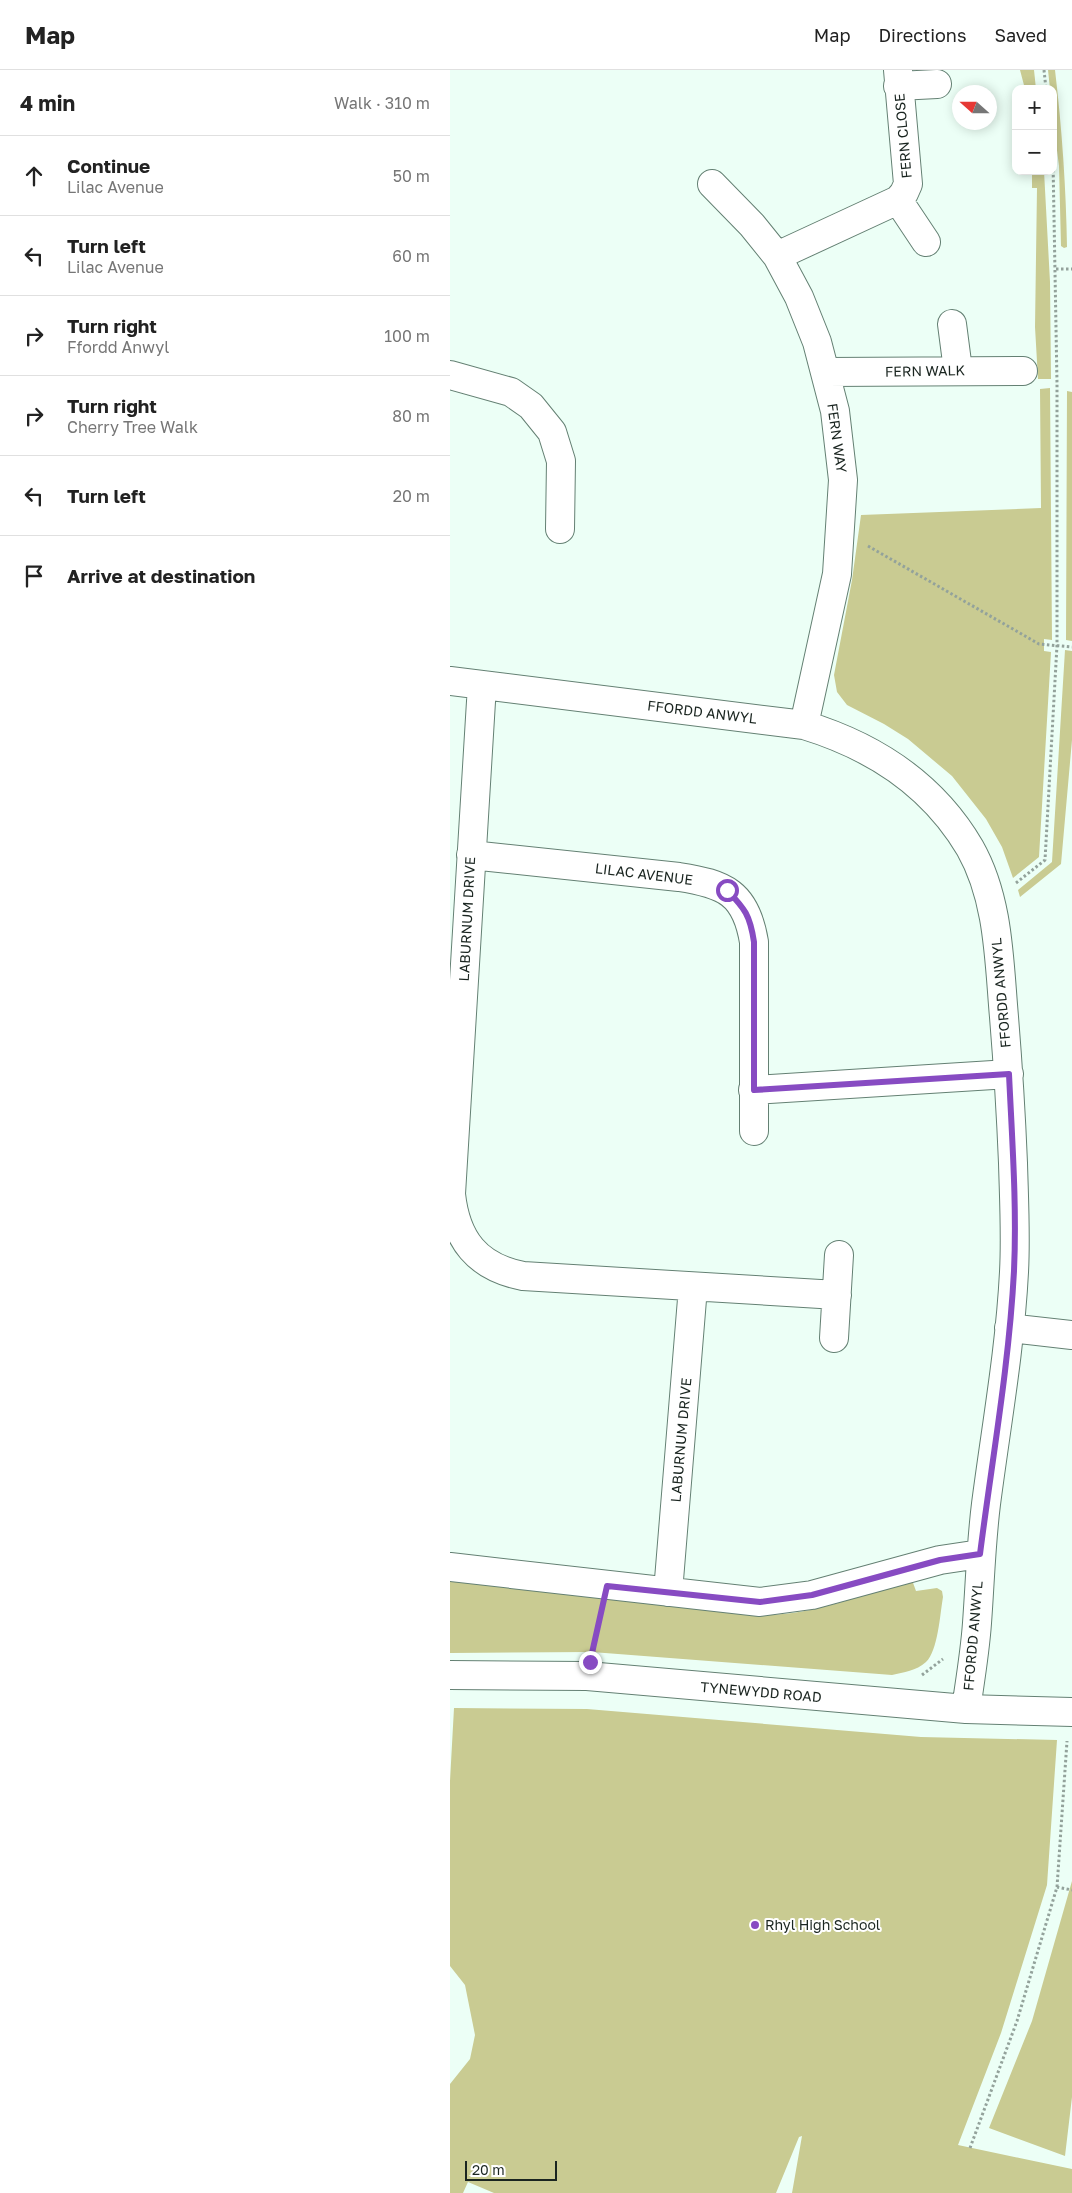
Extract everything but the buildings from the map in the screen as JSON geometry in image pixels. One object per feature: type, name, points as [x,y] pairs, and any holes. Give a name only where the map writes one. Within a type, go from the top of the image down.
[{"type":"street","points":[[898,78],[937,84]]},
{"type":"street","name":"FERN CLOSE","points":[[777,256],[898,200],[904,193],[908,184],[898,78]]},
{"type":"street","name":"FERN WAY","points":[[712,184],[752,225],[777,256],[799,297],[826,372],[835,411],[843,480],[837,574],[804,725]]},
{"type":"street","name":"FERN CLOSE","points":[[898,200],[926,242]]},
{"type":"street","points":[[952,324],[958,370]]},
{"type":"street","name":"FERN WALK","points":[[826,372],[1023,371]]},
{"type":"street","points":[[450,375],[511,392],[531,406],[552,432],[561,461],[560,529]]},
{"type":"street","name":"FFORDD ANWYL","points":[[450,681],[804,725],[835,734],[865,748],[909,777],[954,823],[970,849],[984,877],[991,901],[997,941],[1009,1074],[1015,1222],[1014,1272],[1009,1328],[980,1554],[977,1625],[966,1709]]},
{"type":"street","name":"LABURNUM DRIVE","points":[[482,685],[451,1194],[454,1216],[463,1238],[481,1259],[507,1272],[523,1276],[837,1295]]},
{"type":"street","name":"LILAC AVENUE","points":[[471,854],[679,877],[706,881],[727,890],[744,907],[751,924],[754,942],[754,1131]]},
{"type":"street","points":[[754,1090],[1009,1074]]},
{"type":"street","points":[[834,1338],[839,1255]]},
{"type":"street","name":"LABURNUM DRIVE","points":[[668,1592],[693,1287]]},
{"type":"street","points":[[1009,1328],[1072,1335]]},
{"type":"street","points":[[450,1567],[760,1602],[785,1600],[844,1587],[940,1560],[980,1554]]},
{"type":"street","name":"TYNEWYDD ROAD","points":[[450,1675],[587,1676],[966,1709],[1070,1712]]},
{"type":"path","points":[[1044,70],[1046,85]]},
{"type":"path","points":[[991,901],[1045,860],[1057,645],[1056,269],[1053,175]]},
{"type":"path","points":[[1056,269],[1072,269]]},
{"type":"path","points":[[841,531],[1039,644],[1072,647]]},
{"type":"path","points":[[587,1676],[607,1586]]},
{"type":"path","points":[[970,2148],[1017,2021],[1057,1887],[1070,1712]]},
{"type":"path","points":[[1057,1887],[1072,1890]]},
{"type":"green space","points":[[1020,70],[1034,70],[1036,85],[1024,85]]},
{"type":"green space","points":[[1048,70],[1055,70],[1057,85],[1050,85]]},
{"type":"green space","points":[[1057,88],[1063,159],[1067,247],[1064,248],[1061,246],[1057,150]]},
{"type":"green space","points":[[1032,175],[1044,175],[1050,282],[1051,379],[1038,379],[1035,327],[1037,188],[1032,188]]},
{"type":"green space","points":[[1050,388],[1052,640],[1044,639],[1044,651],[1051,652],[1039,857],[1013,878],[1002,847],[986,819],[952,776],[908,739],[847,705],[837,692],[834,675],[852,580],[861,515],[1041,508],[1040,389]]},
{"type":"green space","points":[[1067,391],[1072,392],[1072,641],[1066,640]]},
{"type":"green space","points":[[1065,650],[1072,651],[1072,740],[1061,864],[1020,897],[1018,890],[1052,862]]},
{"type":"green space","points":[[450,1576],[764,1615],[802,1612],[821,1608],[912,1580],[916,1591],[937,1588],[942,1591],[943,1597],[936,1641],[930,1657],[926,1662],[910,1671],[892,1675],[592,1652],[450,1653]]},
{"type":"green space","name":"Rhyl High School","points":[[454,1708],[587,1709],[921,1737],[1057,1740],[1047,1885],[1001,2033],[958,2145],[1072,2169],[1072,2193],[792,2193],[802,2136],[799,2137],[776,2193],[494,2193],[468,2182],[463,2193],[450,2193],[450,2084],[470,2059],[475,2035],[465,1985],[450,1966],[450,1781]]},
{"type":"green space","points":[[1072,1881],[1072,2097],[1065,2156],[989,2128],[1032,2021]]},
{"type":"place","name":"Rhyl High School","points":[[755,1925]]},
{"type":"route","points":[[590,1662],[607,1586],[760,1602],[785,1600],[844,1587],[940,1560],[980,1554],[998,1424],[1014,1272],[1015,1222],[1009,1074],[754,1090],[754,942],[751,924],[744,907],[727,890]]}]
